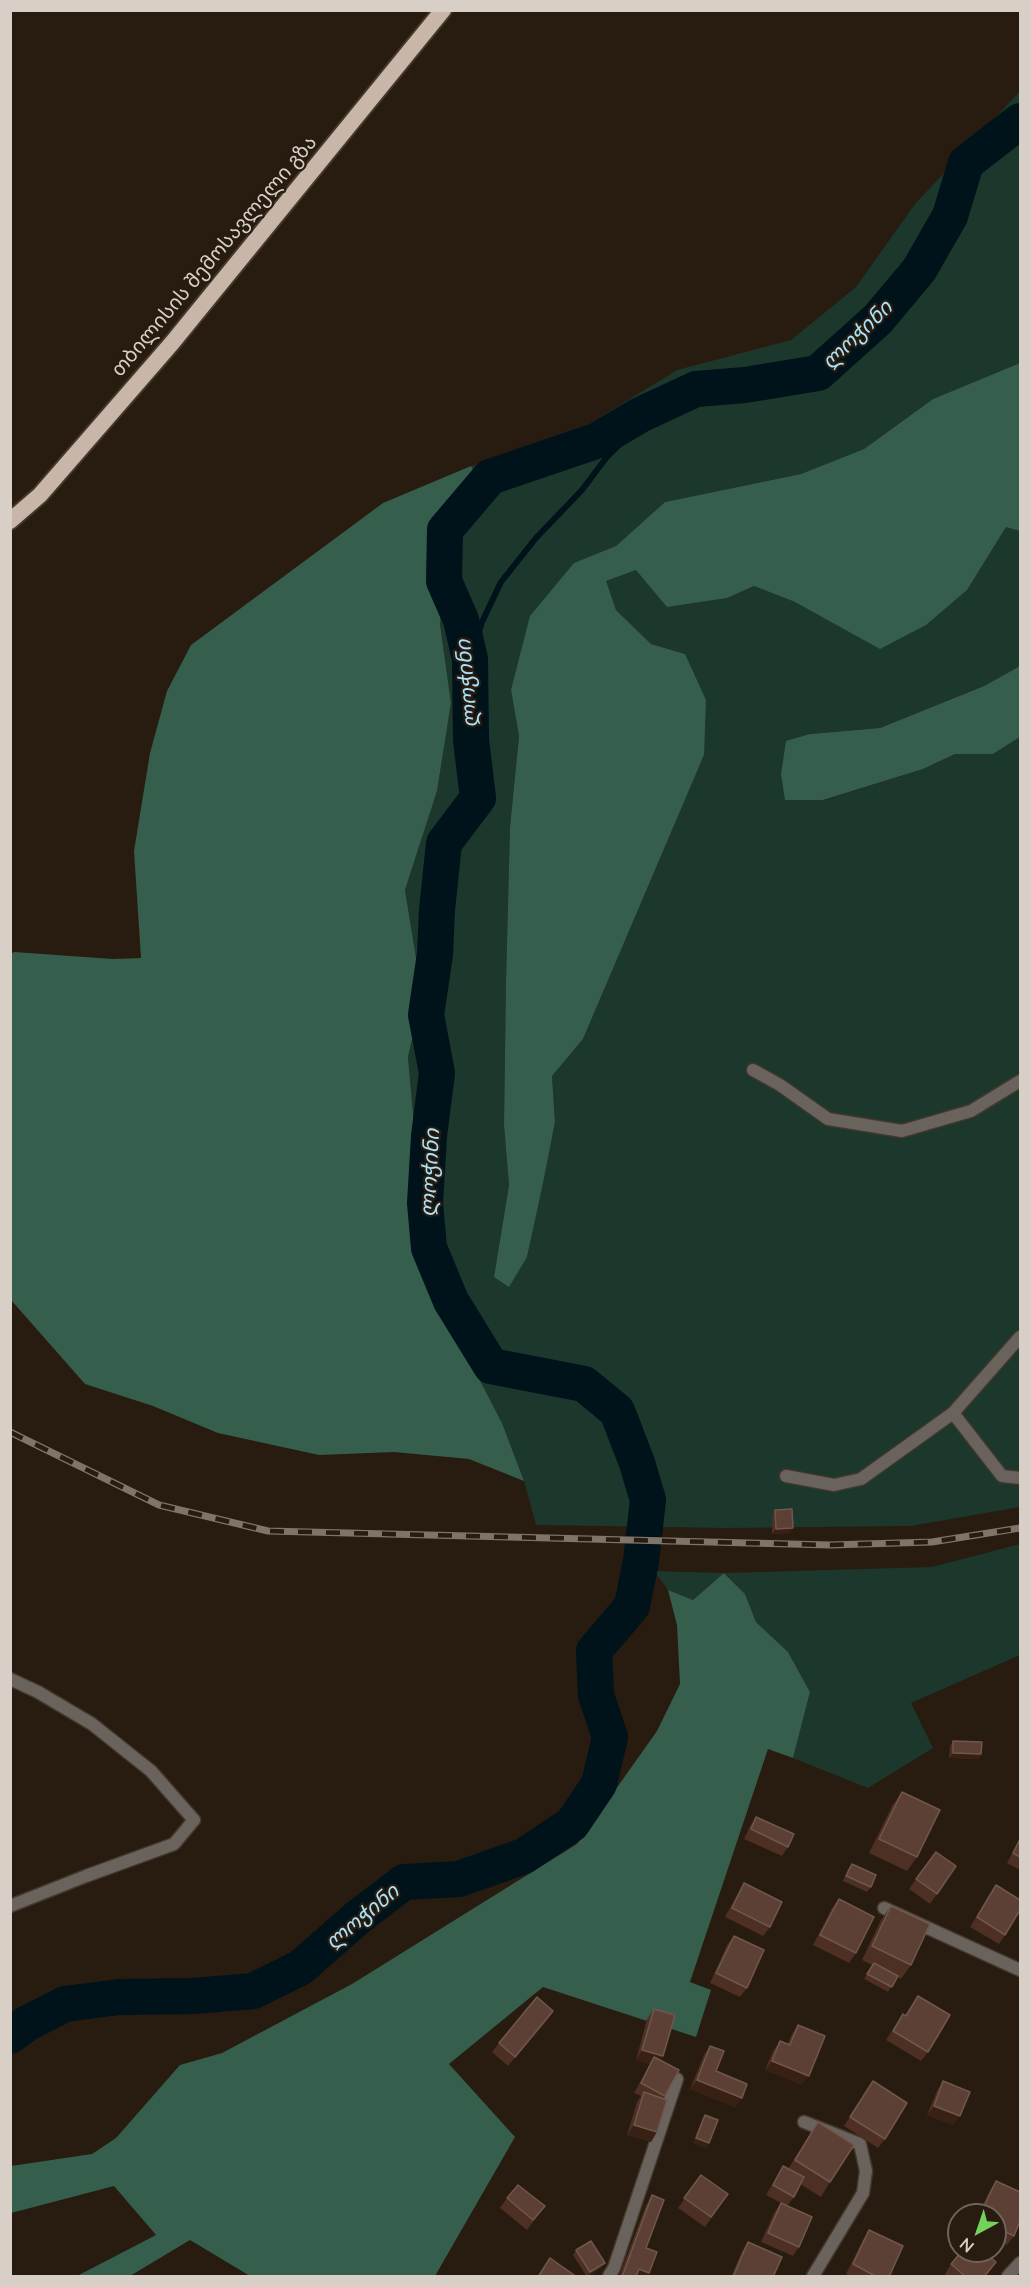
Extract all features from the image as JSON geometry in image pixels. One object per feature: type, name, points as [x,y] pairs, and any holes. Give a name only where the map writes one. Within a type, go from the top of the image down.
[{"type":"highway","name":"თბილისის შემოსავლელი გზა","points":[[10,521],[40,495],[172,343],[443,10]]},
{"type":"street","points":[[753,1070],[780,1085],[828,1119],[902,1131],[971,1111],[1020,1081]]},
{"type":"street","points":[[786,1476],[834,1485],[861,1479],[952,1413],[1020,1337]]},
{"type":"street","points":[[952,1413],[1002,1476],[1020,1478]]},
{"type":"street","points":[[10,1679],[38,1692],[92,1724],[151,1771],[194,1820],[174,1844],[86,1875],[10,1906]]},
{"type":"street","points":[[884,1908],[1020,1970]]},
{"type":"street","points":[[609,2277],[614,2268],[677,2079]]},
{"type":"street","points":[[804,2122],[860,2144],[866,2172],[863,2193],[813,2277]]},
{"type":"street","points":[[1008,2277],[1020,2263]]},
{"type":"green space","points":[[1020,91],[1020,363],[933,399],[864,449],[801,474],[665,502],[616,546],[574,564],[511,690],[519,736],[510,827],[506,980],[504,1125],[509,1185],[494,1277],[527,1257],[555,1122],[552,1076],[583,1039],[704,755],[685,654],[651,644],[616,610],[605,581],[636,570],[727,598],[754,586],[795,602],[837,624],[967,590],[1006,526],[1020,531],[1020,666],[984,686],[880,728],[810,734],[824,800],[923,769],[955,754],[993,754],[1020,737],[1020,1507],[911,1526],[725,1528],[536,1525],[524,1481],[502,1423],[445,1313],[418,1249],[420,1192],[408,1057],[422,995],[405,890],[437,791],[451,703],[440,624],[451,541],[485,491],[471,466],[555,445],[677,370],[791,340],[856,287],[915,204]]},
{"type":"green space","points":[[1020,363],[1020,531],[1006,527],[967,590],[926,625],[880,649],[795,602],[754,586],[727,598],[667,607],[636,570],[606,581],[616,610],[651,644],[685,654],[706,700],[704,755],[583,1039],[552,1076],[555,1122],[543,1183],[527,1257],[509,1287],[494,1277],[509,1185],[504,1125],[506,980],[510,827],[519,736],[511,690],[530,616],[574,563],[616,546],[665,502],[801,474],[864,449],[933,399]]},
{"type":"green space","points":[[471,466],[485,491],[451,541],[440,624],[451,703],[437,791],[405,890],[422,995],[408,1057],[420,1192],[418,1249],[445,1313],[502,1423],[524,1481],[469,1459],[394,1452],[319,1455],[218,1433],[153,1406],[85,1384],[11,1300],[11,954],[14,952],[113,959],[141,958],[134,851],[150,753],[167,691],[191,645],[383,503]]},
{"type":"green space","points":[[1020,666],[1020,737],[993,754],[955,754],[923,769],[823,800],[785,800],[781,774],[786,741],[810,734],[880,728],[984,686]]},
{"type":"green space","points":[[1020,1544],[1020,1655],[911,1703],[933,1748],[868,1788],[793,1758],[810,1692],[788,1652],[756,1622],[745,1594],[725,1573],[693,1600],[668,1590],[654,1571],[724,1573],[932,1567]]},
{"type":"green space","points":[[724,1573],[745,1594],[756,1622],[788,1652],[810,1692],[793,1758],[768,1749],[690,1982],[711,1990],[696,2037],[543,1987],[449,2064],[515,2137],[435,2276],[250,2276],[190,2240],[130,2276],[77,2276],[156,2235],[114,2186],[11,2213],[11,2166],[92,2154],[116,2138],[180,2065],[222,2053],[352,1984],[577,1844],[657,1731],[680,1684],[677,1625],[668,1590],[693,1600]]},
{"type":"building","points":[[792,1509],[793,1528],[776,1529],[775,1510]]},
{"type":"building","points":[[953,1741],[982,1742],[981,1754],[953,1753]]},
{"type":"building","points":[[902,1792],[940,1810],[917,1857],[879,1839]]},
{"type":"building","points":[[756,1817],[794,1834],[788,1847],[751,1829]]},
{"type":"building","points":[[1020,1839],[1020,1857],[1013,1853]]},
{"type":"building","points":[[936,1852],[956,1866],[937,1894],[916,1879]]},
{"type":"building","points":[[852,1864],[876,1875],[871,1887],[846,1876]]},
{"type":"building","points":[[744,1883],[782,1902],[770,1927],[732,1908]]},
{"type":"building","points":[[996,1885],[1020,1900],[1020,1910],[1005,1935],[977,1917]]},
{"type":"building","points":[[839,1899],[874,1917],[856,1953],[820,1935]]},
{"type":"building","points":[[891,1906],[930,1924],[911,1965],[872,1946]]},
{"type":"building","points":[[734,1936],[764,1950],[747,1988],[716,1973]]},
{"type":"building","points":[[874,1963],[898,1976],[892,1987],[867,1974]]},
{"type":"building","points":[[918,1996],[950,2015],[928,2052],[893,2031],[903,2014],[906,2016]]},
{"type":"building","points":[[537,1997],[553,2011],[515,2057],[499,2043]]},
{"type":"building","points":[[654,2009],[675,2015],[663,2056],[642,2050]]},
{"type":"building","points":[[798,2025],[825,2036],[809,2076],[772,2061],[780,2041],[790,2045]]},
{"type":"building","points":[[710,2046],[724,2051],[716,2071],[747,2084],[742,2098],[697,2080]]},
{"type":"building","points":[[654,2057],[679,2070],[665,2096],[641,2083]]},
{"type":"building","points":[[873,2081],[907,2103],[885,2139],[850,2117]]},
{"type":"building","points":[[943,2081],[970,2092],[960,2116],[934,2106]]},
{"type":"building","points":[[644,2092],[667,2100],[657,2132],[634,2125]]},
{"type":"building","points":[[705,2115],[718,2120],[709,2143],[696,2138]]},
{"type":"building","points":[[818,2122],[854,2145],[830,2182],[795,2160]]},
{"type":"building","points":[[783,2166],[804,2177],[794,2197],[773,2185]]},
{"type":"building","points":[[701,2175],[728,2194],[711,2217],[684,2198]]},
{"type":"building","points":[[996,2181],[1020,2192],[1020,2221],[1014,2236],[1007,2233],[1007,2203],[986,2203]]},
{"type":"building","points":[[518,2185],[545,2206],[533,2220],[507,2198]]},
{"type":"building","points":[[652,2195],[664,2200],[646,2248],[657,2252],[649,2273],[639,2269],[636,2277],[622,2277]]},
{"type":"building","points":[[781,2203],[812,2217],[799,2247],[768,2233]]},
{"type":"building","points":[[869,2230],[903,2246],[889,2277],[877,2277],[853,2264]]},
{"type":"building","points":[[591,2241],[605,2263],[590,2272],[576,2250]]},
{"type":"building","points":[[748,2242],[782,2257],[773,2277],[733,2277]]},
{"type":"building","points":[[550,2258],[577,2277],[538,2277]]},
{"type":"building","points":[[995,2263],[984,2277],[966,2277],[951,2264]]},
{"type":"waterway","name":"ლოჭინი","points":[[10,2036],[26,2024],[65,2004],[119,1997],[193,1996],[253,1991],[300,1968],[357,1918],[404,1882],[459,1879],[524,1856],[572,1824],[599,1784],[610,1737],[596,1695],[594,1651],[632,1606],[641,1561],[648,1500],[637,1463],[617,1411],[584,1384],[491,1366],[451,1301],[429,1248],[425,1203],[429,1136],[437,1073],[426,1015],[435,954],[444,843],[478,798],[471,740],[470,659],[461,620],[444,581],[445,530],[490,477],[596,441],[640,415],[696,389],[745,385],[818,373],[878,319],[919,270],[950,216],[966,163],[1020,121]]},
{"type":"waterway","points":[[470,659],[482,622],[501,582],[536,538],[582,490],[606,458],[625,439],[640,415]]},
{"type":"railway","points":[[10,1432],[159,1505],[268,1531],[830,1545],[932,1542],[1020,1528]]}]
